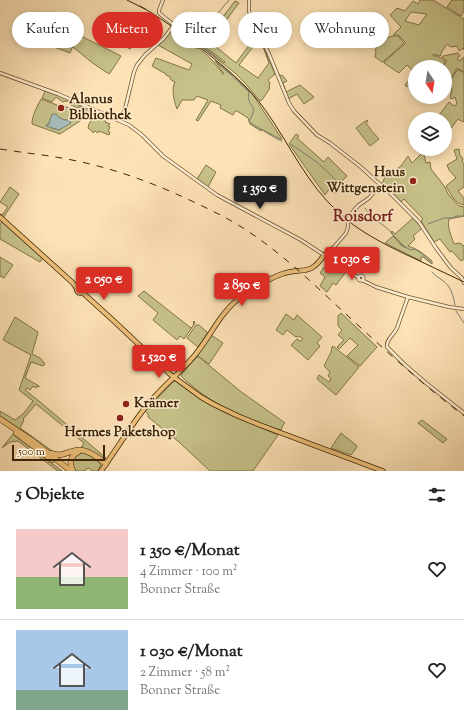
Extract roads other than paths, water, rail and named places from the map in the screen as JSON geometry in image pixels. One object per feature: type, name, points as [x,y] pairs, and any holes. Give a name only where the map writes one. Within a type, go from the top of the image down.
[{"type":"highway","points":[[0,419],[66,471]]},
{"type":"highway","points":[[0,422],[46,451],[72,471]]},
{"type":"highway","points":[[46,451],[58,455],[84,450],[107,463]]},
{"type":"highway","points":[[72,471],[72,458],[76,453],[87,453],[107,463]]},
{"type":"main road","points":[[2,218],[78,288],[82,288],[82,292],[86,296],[166,369],[193,391],[213,404],[238,416],[383,471]]},
{"type":"main road","points":[[101,471],[138,417],[162,387],[196,354],[227,310],[247,293],[281,274],[311,269],[316,265],[322,256]]},
{"type":"street","points":[[121,121],[133,74],[138,64],[145,55],[164,38],[174,25],[158,13],[163,0]]},
{"type":"street","points":[[249,0],[249,10],[252,21],[270,56],[289,103],[296,114],[318,135],[342,152],[387,190],[419,222],[451,268],[462,278],[464,283]]},
{"type":"street","points":[[0,73],[58,94],[129,125]]},
{"type":"street","points":[[123,115],[124,120],[163,156],[208,188],[232,203],[301,240],[322,256],[354,275],[359,277],[362,276],[363,280],[366,282],[376,287],[408,297],[430,303],[464,309]]},
{"type":"street","points":[[322,256],[334,247],[346,233],[348,219],[354,210],[370,198],[380,184]]},
{"type":"street","points":[[408,297],[397,328],[386,343],[387,347],[426,383],[464,413]]},
{"type":"water","points":[[52,114],[56,114],[62,119],[70,121],[71,123],[59,130],[46,126],[49,124]]},
{"type":"waterway","points":[[219,12],[229,0]]},
{"type":"waterway","points":[[203,48],[220,61]]},
{"type":"waterway","points":[[218,63],[249,92],[249,100],[254,110],[249,122],[282,141]]},
{"type":"waterway","points":[[59,104],[74,110]]},
{"type":"waterway","points":[[79,111],[83,113]]},
{"type":"waterway","points":[[291,144],[318,163],[342,186]]},
{"type":"waterway","points":[[365,208],[372,217]]},
{"type":"waterway","points":[[428,224],[444,218],[464,216]]},
{"type":"waterway","points":[[374,218],[389,230],[403,246],[411,250],[415,249],[431,263]]},
{"type":"waterway","points":[[432,272],[448,285],[455,305]]},
{"type":"waterway","points":[[456,311],[464,323]]},
{"type":"tram line","points":[[127,0],[145,9]]},
{"type":"tram line","points":[[140,6],[162,19],[197,45],[216,60],[251,93],[275,124],[299,164],[317,189],[346,219],[379,241],[464,282]]},
{"type":"railway","points":[[0,149],[72,160],[138,178],[211,210],[232,222],[255,236],[290,263],[398,361],[464,416]]},
{"type":"place","name":"Alanus Bibliothek","points":[[61,108]]},
{"type":"place","name":"Haus Wittgenstein","points":[[413,181]]},
{"type":"place","name":"Krämer","points":[[126,404]]},
{"type":"place","name":"Hermes Paketshop","points":[[120,418]]},
{"type":"district","name":"Roisdorf","points":[[363,217]]}]
